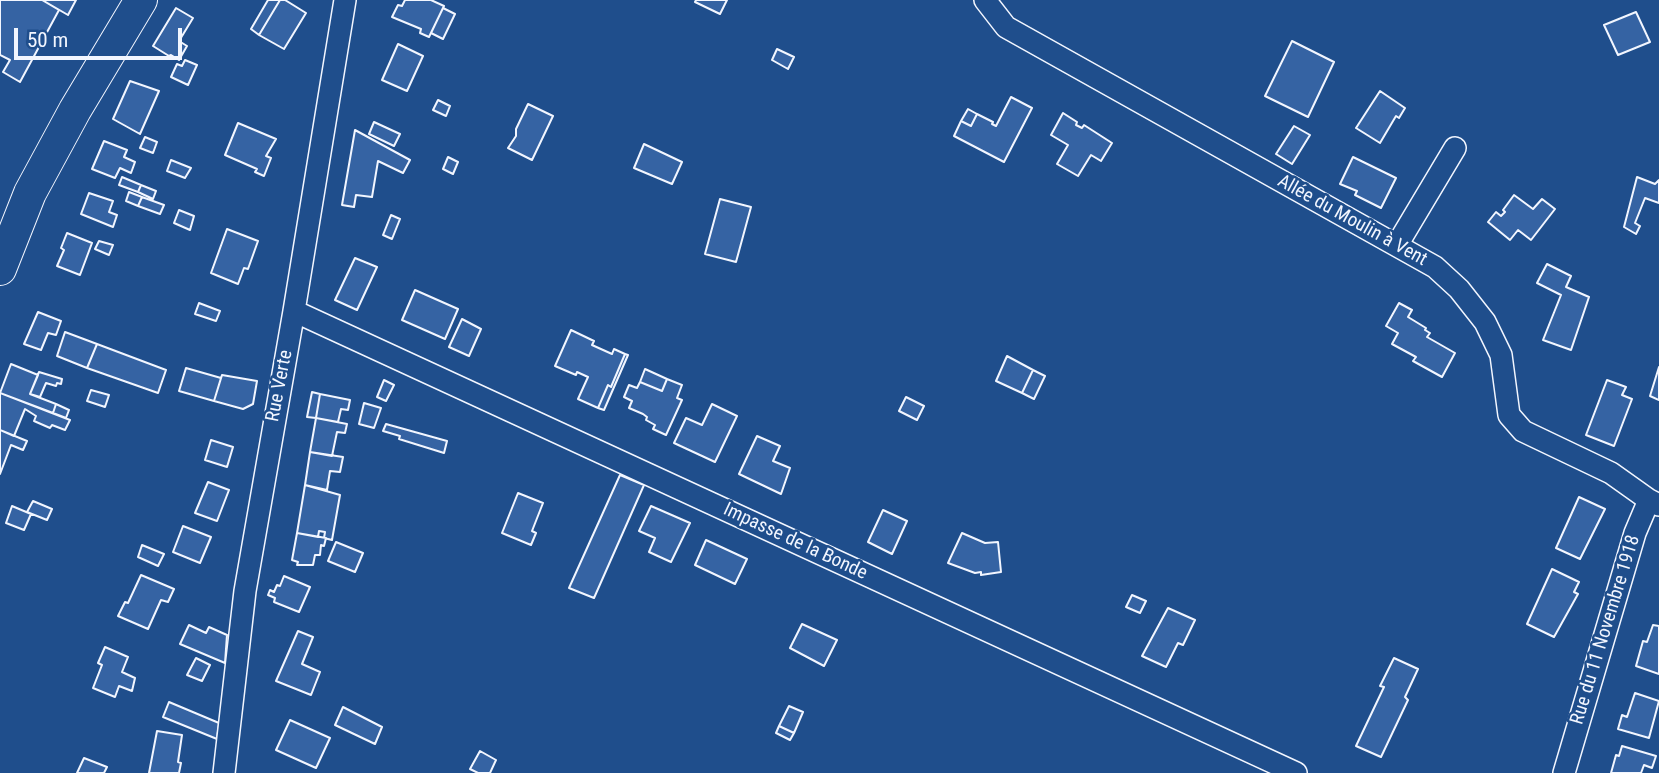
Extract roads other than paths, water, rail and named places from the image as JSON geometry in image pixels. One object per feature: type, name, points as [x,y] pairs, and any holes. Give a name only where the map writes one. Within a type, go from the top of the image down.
[{"type":"main road","points":[[0,269],[30,193],[75,110],[141,0]]},
{"type":"street","name":"Rue Verte","points":[[224,773],[245,591],[345,0]]},
{"type":"street","name":"Allée du Moulin à Vent","points":[[985,0],[1006,27],[1435,267],[1459,289],[1485,322],[1501,355],[1509,415],[1523,431],[1611,473],[1654,502]]},
{"type":"street","points":[[1397,245],[1455,148]]},
{"type":"street","name":"Impasse de la Bonde","points":[[294,312],[1296,773]]},
{"type":"street","name":"Rue du 11 Novembre 1918","points":[[1564,773],[1635,533],[1654,502]]}]
